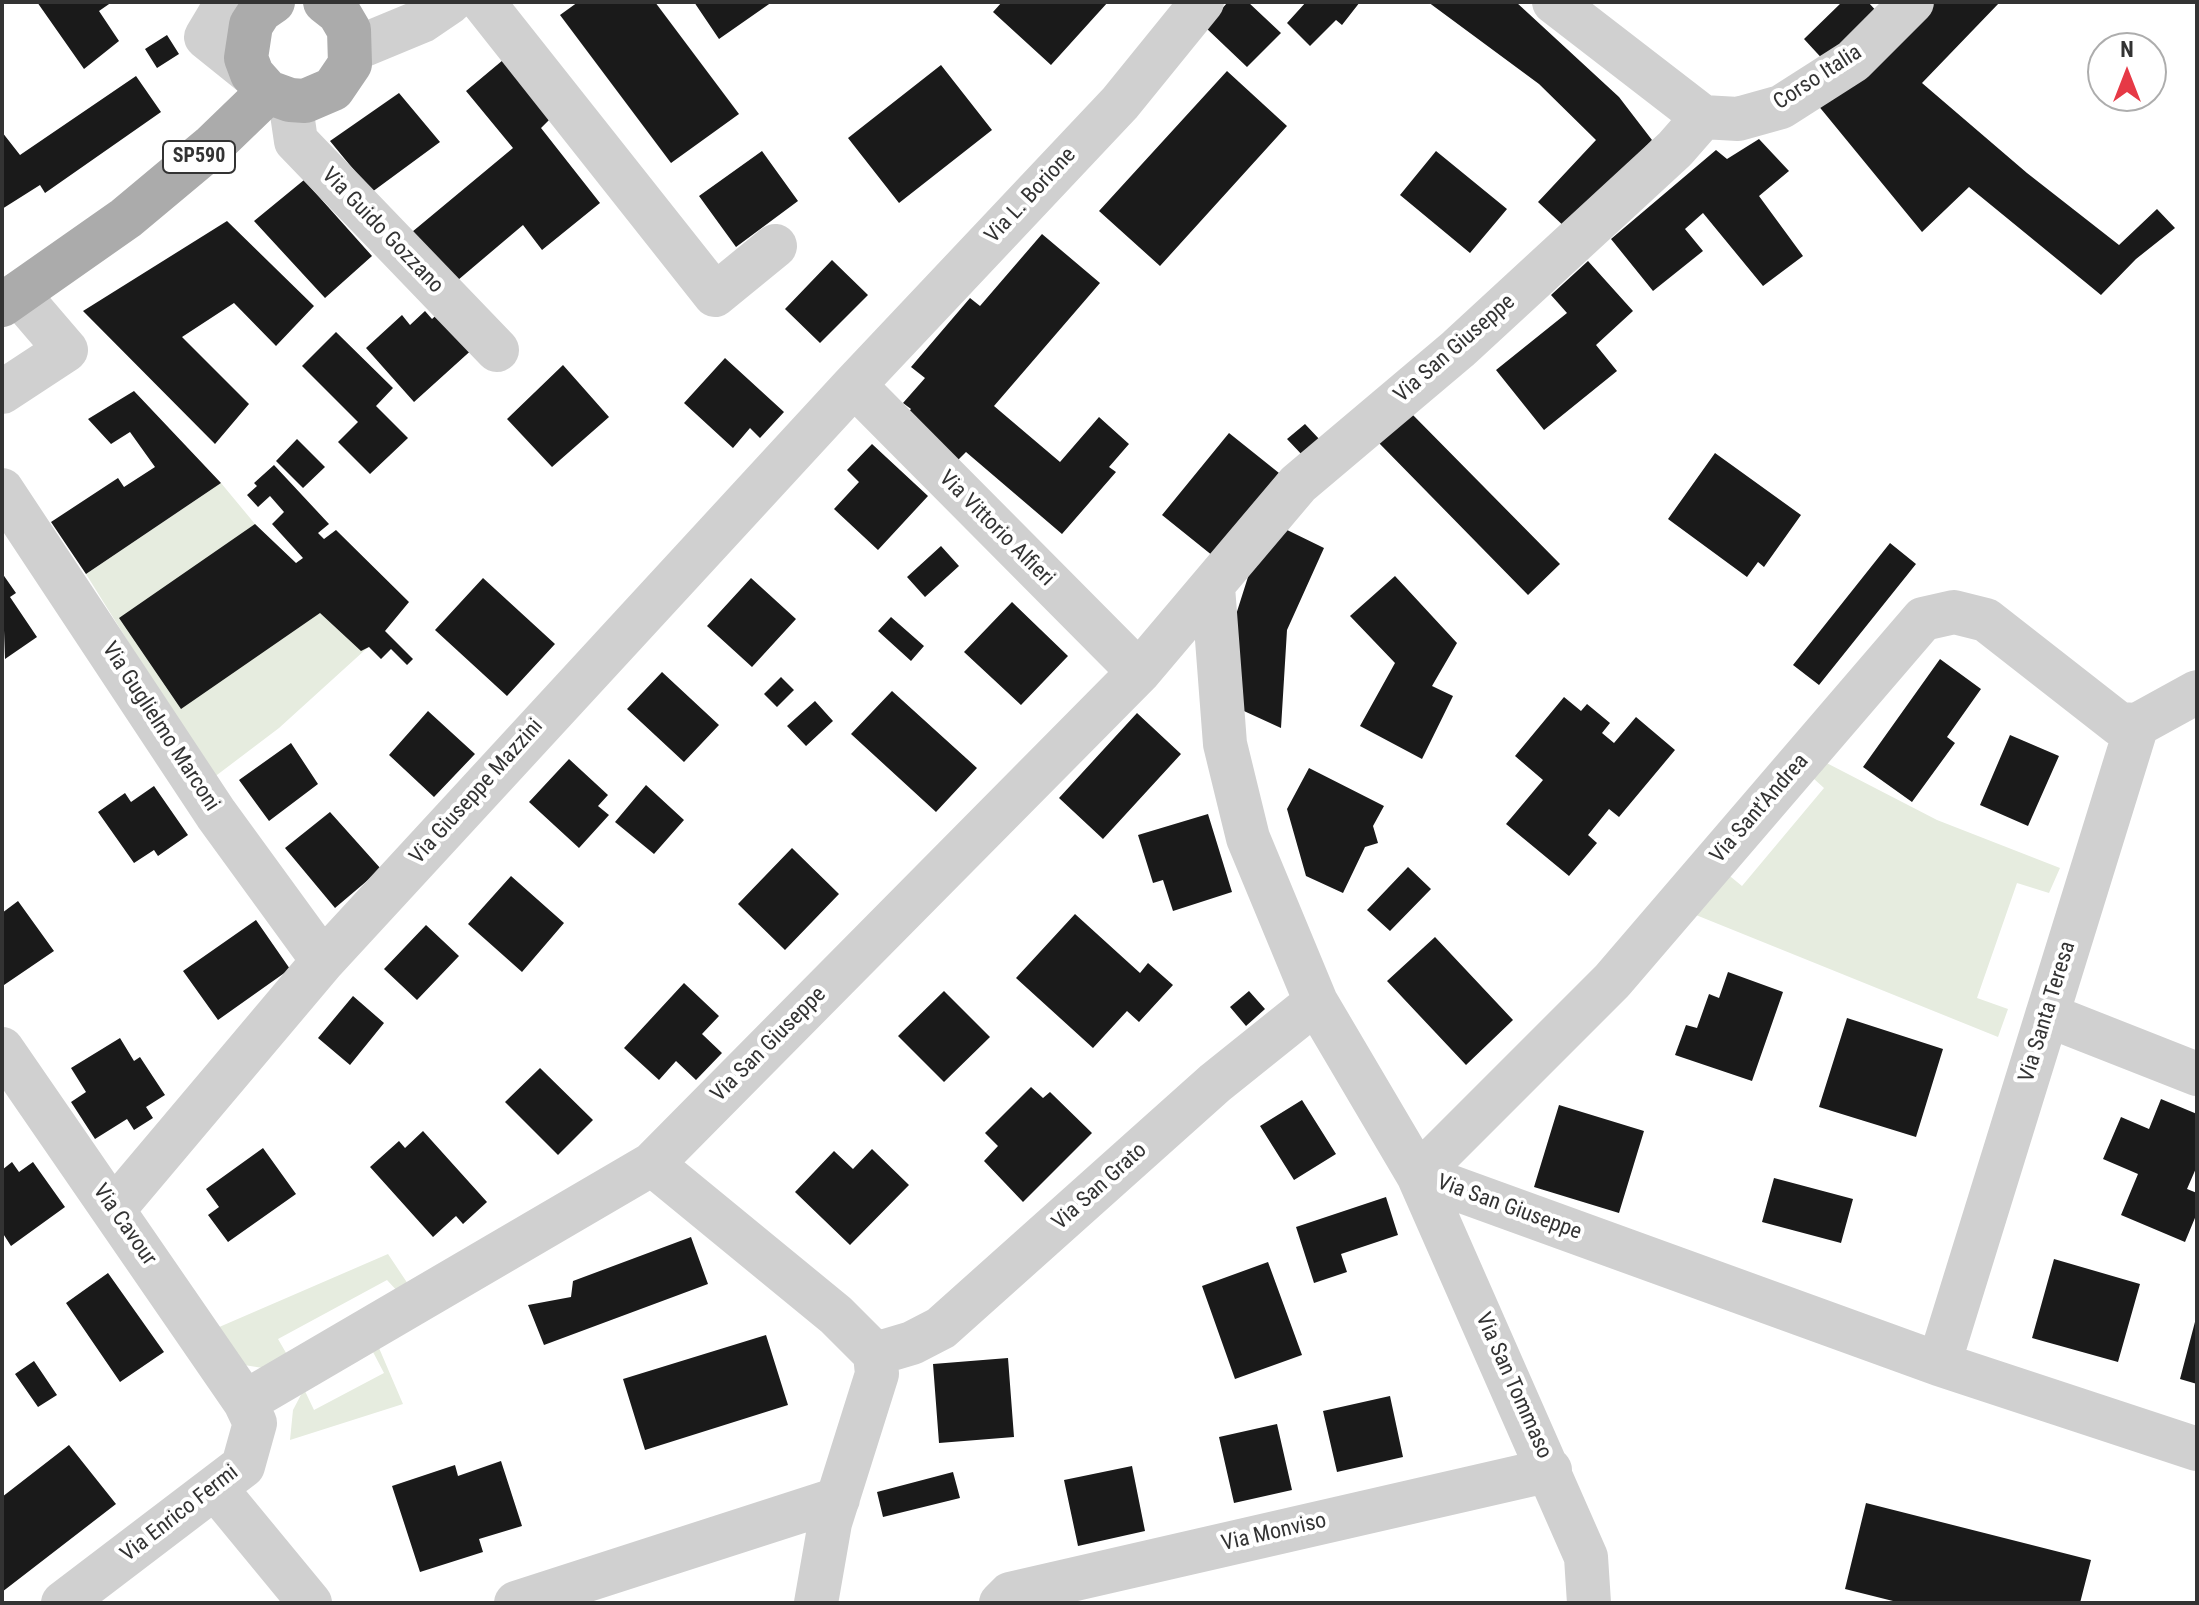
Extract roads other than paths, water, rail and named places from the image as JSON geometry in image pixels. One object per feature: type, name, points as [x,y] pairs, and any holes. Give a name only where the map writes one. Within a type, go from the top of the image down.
[{"type":"main road","points":[[273,2],[260,11],[248,33],[246,58],[270,89],[320,97],[333,89],[350,64],[352,50],[349,30],[339,13],[325,2]]},
{"type":"main road","name":"SP590","points":[[10,300],[126,218],[211,147],[270,89]]},
{"type":"street","points":[[227,2],[206,37],[270,89]]},
{"type":"street","points":[[352,50],[422,21],[450,2]]},
{"type":"street","points":[[483,2],[715,295],[775,246]]},
{"type":"street","name":"Via L. Borione","points":[[854,385],[1120,103],[1202,2]]},
{"type":"street","points":[[1554,2],[1703,117]]},
{"type":"street","name":"Corso Italia","points":[[1703,117],[1738,119],[1781,107],[1853,61],[1912,2]]},
{"type":"street","name":"Via Guido Gozzano","points":[[270,89],[296,141],[497,350]]},
{"type":"street","name":"Via San Giuseppe","points":[[245,1402],[652,1164],[1139,672],[1298,484],[1458,349],[1675,149],[1703,117]]},
{"type":"street","points":[[2,392],[66,350],[10,300]]},
{"type":"street","name":"Via Vittorio Alfieri","points":[[854,385],[1139,672]]},
{"type":"street","name":"Via Giuseppe Mazzini","points":[[113,1210],[323,961],[854,385]]},
{"type":"street","name":"Via Guglielmo Marconi","points":[[2,490],[216,814],[323,961]]},
{"type":"street","name":"Via San Giuseppe","points":[[1213,587],[1225,744],[1248,838],[1316,1002],[1418,1175],[1939,1364],[2197,1449]]},
{"type":"street","name":"Via Sant'Andrea","points":[[1418,1175],[1612,981],[1923,619],[1954,612],[1986,620],[2119,724],[2137,725]]},
{"type":"street","points":[[2137,725],[2197,692]]},
{"type":"street","name":"Via Santa Teresa","points":[[1939,1364],[2137,725]]},
{"type":"street","name":"Via San Grato","points":[[875,1354],[912,1343],[941,1328],[1215,1083],[1316,1002]]},
{"type":"street","points":[[2047,1015],[2197,1074]]},
{"type":"street","name":"Via Cavour","points":[[2,1049],[245,1402]]},
{"type":"street","points":[[652,1164],[836,1315],[875,1354],[877,1374],[838,1499],[816,1603]]},
{"type":"street","name":"Via San Tommaso","points":[[1418,1175],[1586,1557],[1589,1603]]},
{"type":"street","name":"Via Enrico Fermi","points":[[63,1603],[243,1466],[255,1423],[245,1402]]},
{"type":"street","name":"Via Monviso","points":[[1001,1603],[1010,1594],[1550,1470]]},
{"type":"street","points":[[216,1489],[310,1603]]},
{"type":"street","points":[[516,1603],[838,1499]]}]
